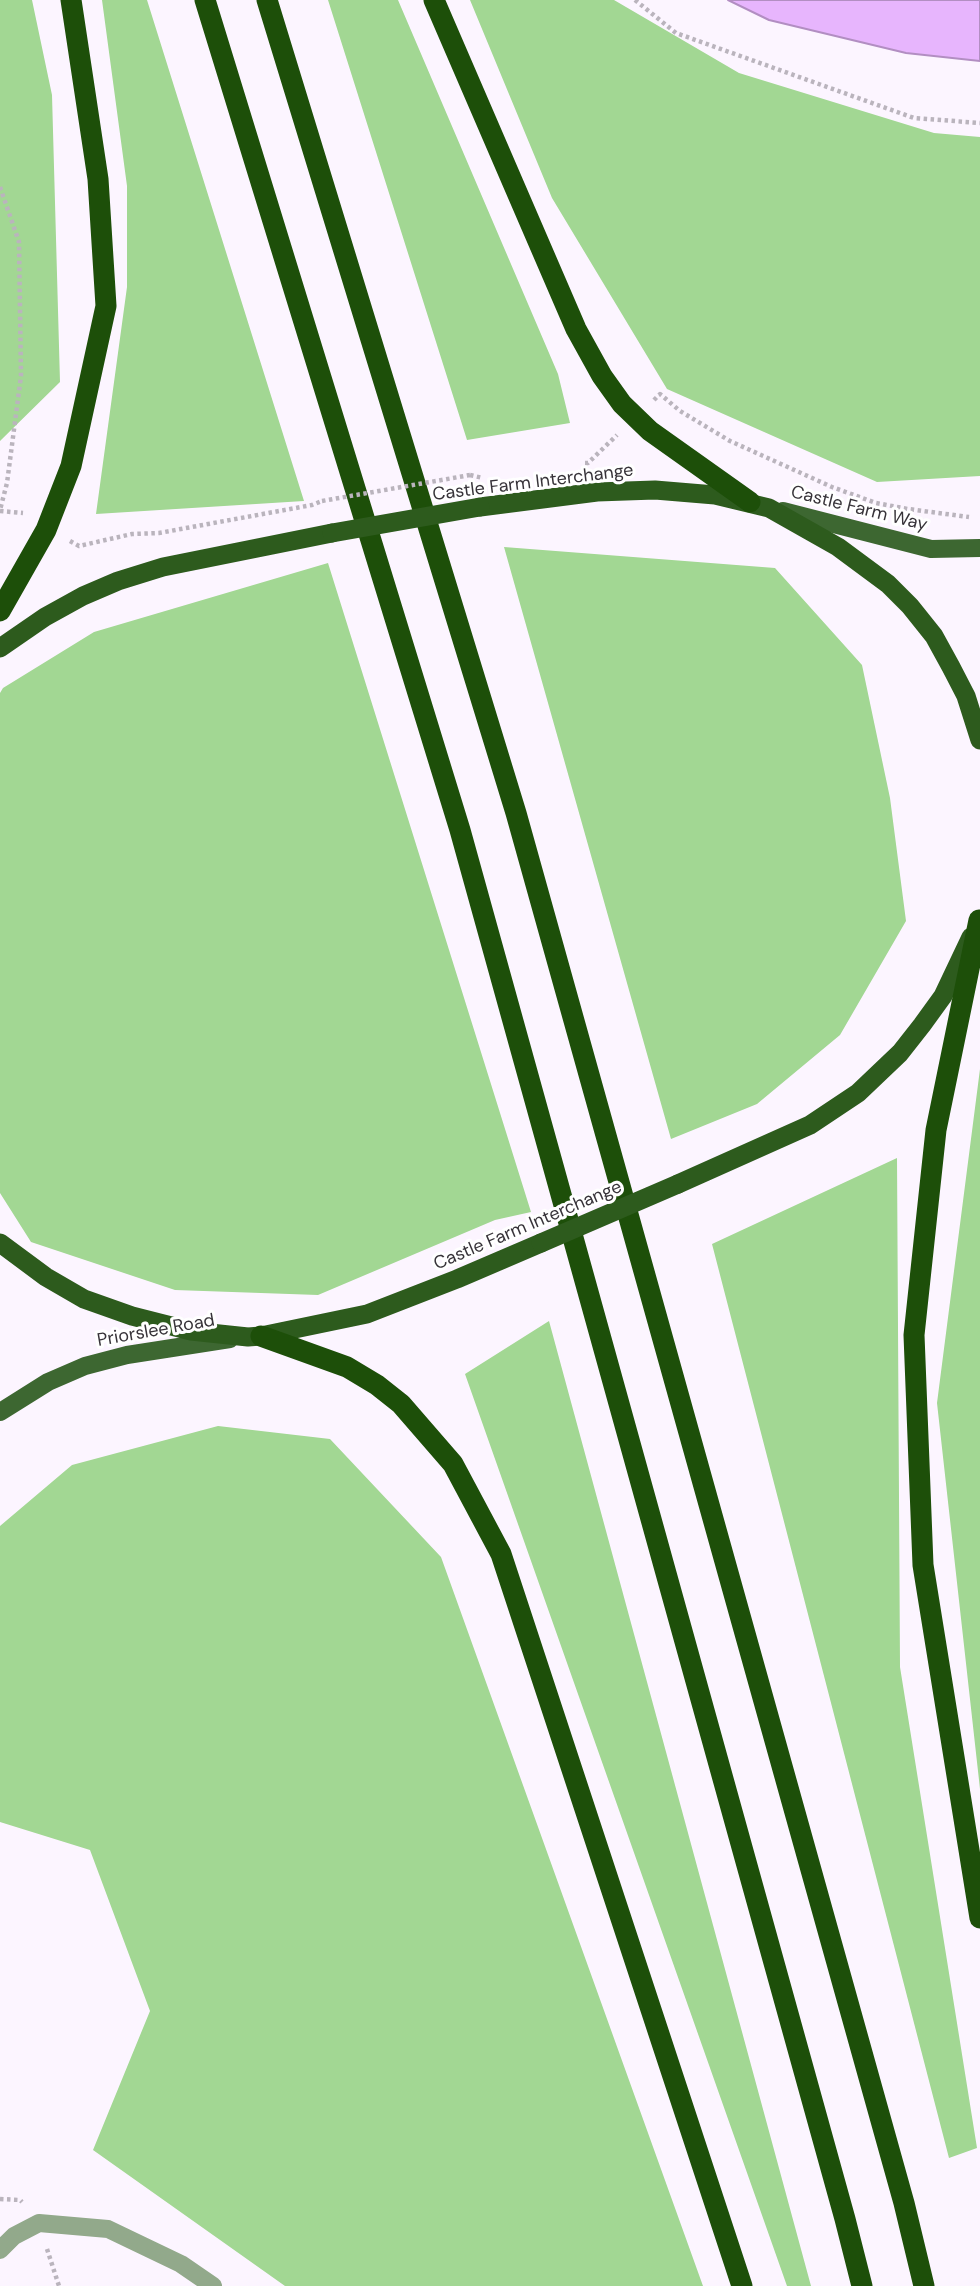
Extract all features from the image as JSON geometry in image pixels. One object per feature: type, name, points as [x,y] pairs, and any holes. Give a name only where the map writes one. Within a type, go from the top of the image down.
[{"type":"highway","points":[[0,611],[46,530],[71,466],[106,306],[98,179],[71,0]]},
{"type":"highway","points":[[205,0],[460,830],[862,2286]]},
{"type":"highway","points":[[267,0],[516,813],[901,2189],[924,2286]]},
{"type":"highway","points":[[434,0],[576,329],[602,376],[622,404],[650,431],[760,505]]},
{"type":"highway","name":"Castle Farm Interchange","points":[[0,648],[54,611],[118,581],[163,567],[480,507],[597,492],[683,491],[760,505],[838,547],[888,584],[934,636],[966,696],[980,740]]},
{"type":"highway","points":[[980,918],[936,1130],[914,1335],[923,1565],[980,1918]]},
{"type":"highway","name":"Castle Farm Interchange","points":[[0,1244],[46,1277],[84,1298],[132,1316],[191,1331],[254,1336],[367,1314],[457,1279],[678,1184],[799,1131],[834,1111],[858,1093],[900,1053],[936,1006],[980,918]]},
{"type":"highway","points":[[254,1336],[347,1367],[377,1385],[401,1404],[453,1464],[501,1554],[743,2286]]},
{"type":"main road","name":"Castle Farm Way","points":[[760,505],[932,549],[980,548]]},
{"type":"main road","name":"Priorslee Road","points":[[0,1412],[48,1382],[85,1366],[127,1354],[254,1336]]},
{"type":"street","points":[[0,2250],[14,2236],[39,2223],[108,2229],[181,2264],[213,2286]]},
{"type":"path","points":[[635,0],[676,33],[914,118],[980,123]]},
{"type":"path","points":[[0,187],[19,242],[20,376],[7,484],[0,510]]},
{"type":"path","points":[[660,394],[680,411],[730,441],[832,487],[887,505],[969,517]]},
{"type":"path","points":[[575,465],[588,463],[615,438]]},
{"type":"path","points":[[72,529],[67,540],[79,545],[132,534],[159,533],[312,505],[322,500],[470,475],[484,478]]},
{"type":"green space","points":[[0,0],[32,0],[52,95],[60,382],[0,441]]},
{"type":"green space","points":[[102,0],[147,0],[304,501],[96,514],[127,287],[127,186]]},
{"type":"green space","points":[[328,0],[398,0],[558,374],[570,423],[467,440]]},
{"type":"green space","points":[[470,0],[614,0],[739,73],[934,133],[980,137],[980,476],[877,482],[667,389],[552,198]]},
{"type":"green space","points":[[504,547],[775,568],[862,665],[890,798],[906,921],[840,1035],[757,1104],[671,1139]]},
{"type":"green space","points":[[328,563],[531,1212],[495,1220],[318,1295],[175,1290],[31,1242],[0,1193],[0,693],[3,688],[94,632]]},
{"type":"green space","points":[[980,1069],[980,1789],[937,1403]]},
{"type":"green space","points":[[897,1158],[900,1667],[977,2148],[949,2158],[712,1244]]},
{"type":"green space","points":[[549,1321],[811,2286],[787,2286],[465,1374]]},
{"type":"green space","points":[[218,1426],[330,1439],[441,1557],[703,2286],[285,2286],[93,2150],[150,2011],[90,1850],[0,1822],[0,1526],[72,1465]]},
{"type":"shaded area","points":[[728,0],[980,0],[980,61],[906,53],[769,20]]}]
